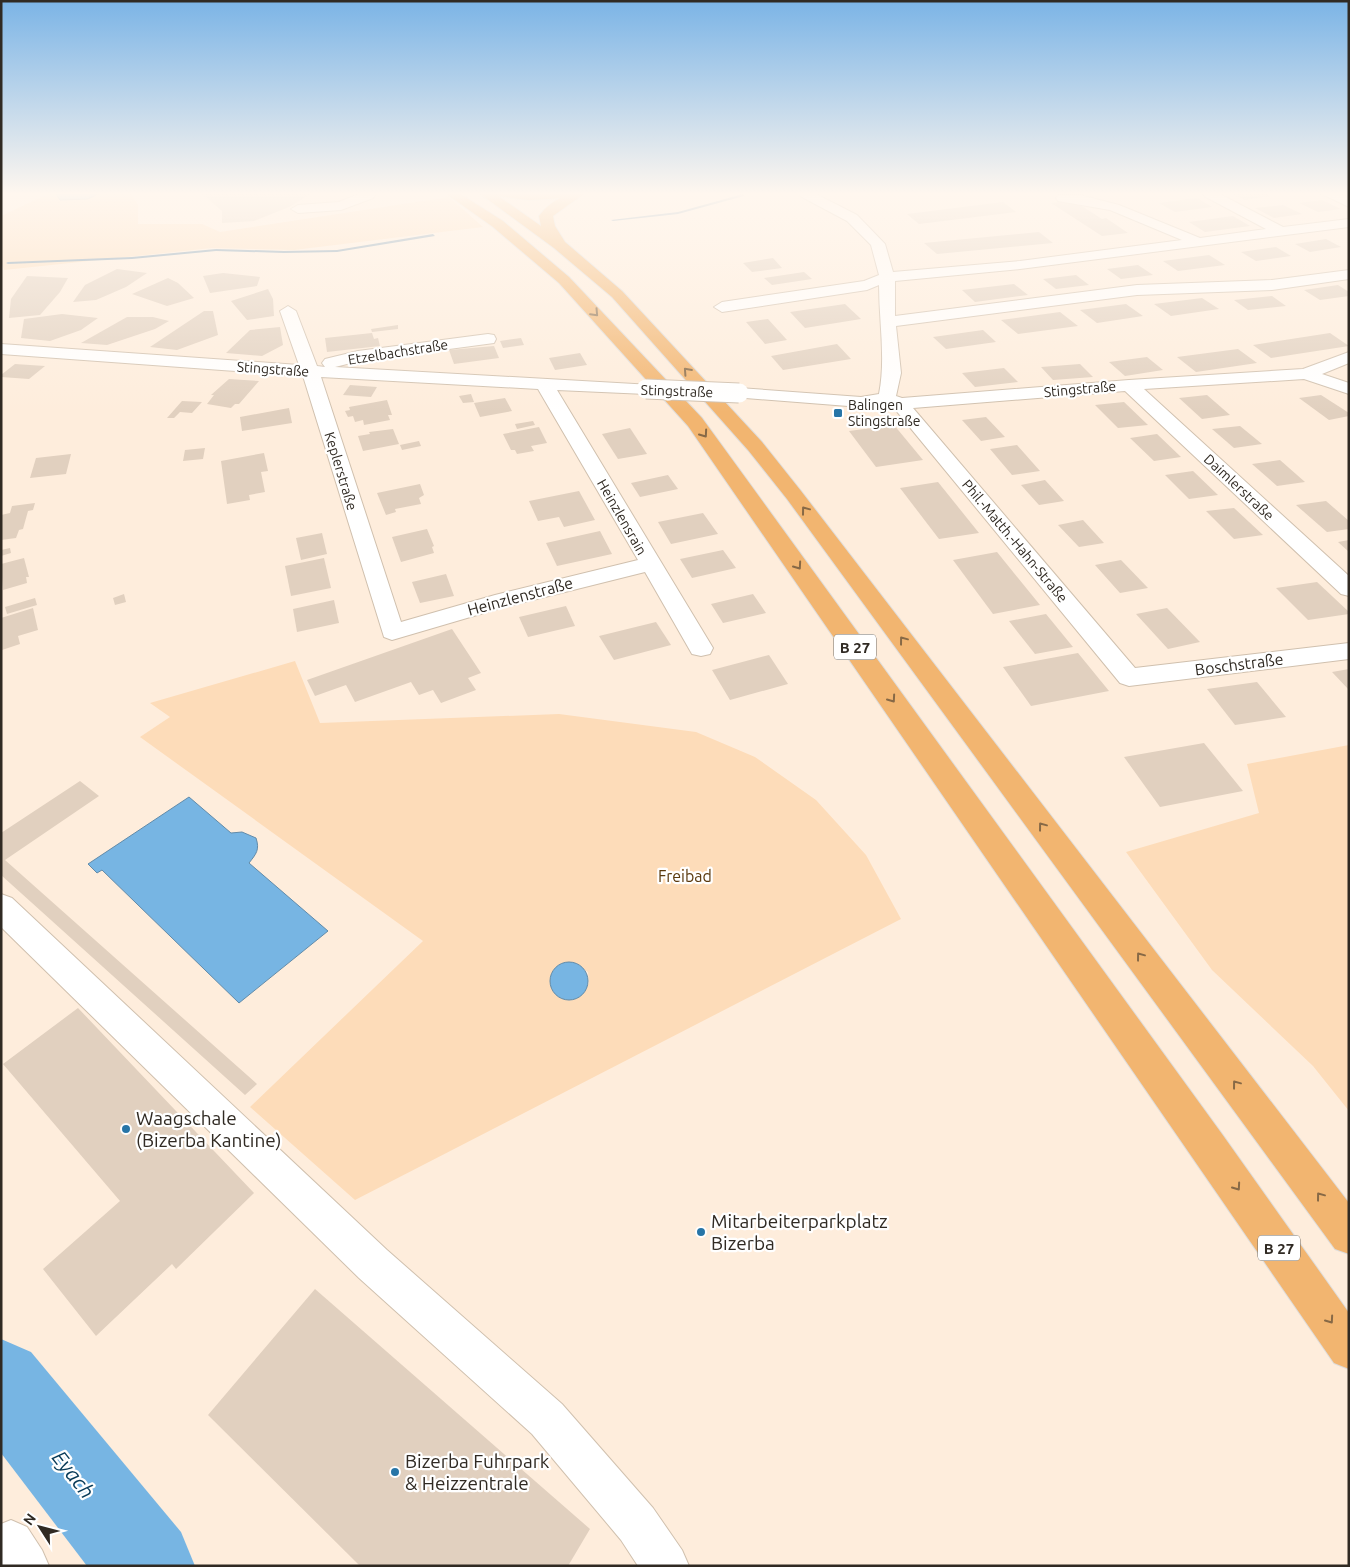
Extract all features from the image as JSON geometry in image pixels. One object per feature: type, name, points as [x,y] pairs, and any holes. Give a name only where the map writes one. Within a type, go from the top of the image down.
[{"type":"highway","name":"B 27","points":[[548,266],[564,280],[695,422],[1209,1147],[1349,1348]]},
{"type":"highway","name":"B 27","points":[[583,266],[617,294],[756,446],[794,494],[1349,1235]]},
{"type":"street","points":[[885,266],[888,277],[887,322],[894,401]]},
{"type":"street","points":[[722,307],[867,285],[888,277],[1008,266]]},
{"type":"street","points":[[887,322],[1137,290],[1226,285],[1272,285],[1349,274]]},
{"type":"street","name":"Keplerstraße","points":[[288,311],[310,371],[392,632]]},
{"type":"street","name":"Etzelbachstraße","points":[[310,371],[358,356],[488,339]]},
{"type":"street","name":"Stingstraße","points":[[1,349],[310,371],[545,385],[739,393],[862,402],[1306,374],[1349,357]]},
{"type":"street","points":[[1306,374],[1349,389]]},
{"type":"street","name":"Heinzlensrain","points":[[545,385],[700,648]]},
{"type":"street","name":"Daimlerstraße","points":[[1129,385],[1349,589]]},
{"type":"street","name":"Phil.-Matth.-Hahn-Straße","points":[[894,401],[1129,677]]},
{"type":"street","name":"Heinzlenstraße","points":[[392,632],[495,602],[649,564]]},
{"type":"street","name":"Boschstraße","points":[[1129,677],[1349,651]]},
{"type":"street","points":[[1,907],[367,1258],[448,1333],[547,1418],[637,1524],[666,1566]]},
{"type":"green space","points":[[3,266],[41,266],[4,270]]},
{"type":"green space","name":"Freibad","points":[[295,661],[320,723],[559,714],[696,732],[755,757],[816,800],[866,855],[901,919],[355,1200],[250,1107],[423,941],[140,737],[170,717],[150,703]],"holes":[[[566,964],[578,965],[588,972],[589,983],[579,995],[572,998],[563,998],[555,970]]]},
{"type":"green space","points":[[1349,745],[1349,1111],[1313,1066],[1212,970],[1126,852],[1259,813],[1247,764]]},
{"type":"water","points":[[189,797],[231,833],[242,832],[256,838],[257,852],[249,863],[328,931],[239,1003],[102,870],[97,873],[88,864]]},
{"type":"water","points":[[569,962],[582,968],[588,981],[582,994],[569,1000],[556,994],[550,981],[556,968]]},
{"type":"building","points":[[746,266],[780,266],[782,268],[752,272]]},
{"type":"building","points":[[1140,266],[1153,275],[1121,279],[1107,269]]},
{"type":"building","points":[[1171,266],[1216,266],[1178,271]]},
{"type":"building","points":[[117,269],[147,273],[126,287],[96,300],[73,302],[85,285]]},
{"type":"building","points":[[804,272],[812,279],[772,285],[764,278]]},
{"type":"building","points":[[223,273],[260,277],[257,286],[210,293],[203,276]]},
{"type":"building","points":[[1076,275],[1089,285],[1056,289],[1043,279]]},
{"type":"building","points":[[27,276],[68,278],[60,292],[40,315],[9,318],[11,299]]},
{"type":"building","points":[[168,278],[178,283],[194,298],[167,306],[132,294]]},
{"type":"building","points":[[1014,284],[1028,295],[975,302],[962,290]]},
{"type":"building","points":[[1338,285],[1349,292],[1349,296],[1320,300],[1304,290]]},
{"type":"building","points":[[268,289],[273,299],[274,316],[247,320],[231,301]]},
{"type":"building","points":[[1272,296],[1286,306],[1248,310],[1234,300]]},
{"type":"building","points":[[1202,298],[1219,309],[1171,316],[1154,304]]},
{"type":"building","points":[[845,304],[861,319],[805,328],[790,312]]},
{"type":"building","points":[[1126,304],[1143,316],[1097,323],[1080,310]]},
{"type":"building","points":[[204,311],[213,311],[218,335],[177,350],[150,347]]},
{"type":"building","points":[[1060,312],[1078,326],[1018,334],[1001,320]]},
{"type":"building","points":[[62,314],[98,318],[81,330],[50,341],[21,338],[24,319]]},
{"type":"building","points":[[127,317],[153,317],[169,321],[155,329],[107,345],[81,343]]},
{"type":"building","points":[[768,319],[787,340],[765,344],[746,322]]},
{"type":"building","points":[[398,325],[398,329],[372,332],[371,329]]},
{"type":"building","points":[[280,327],[283,345],[262,356],[226,353],[250,330]]},
{"type":"building","points":[[983,330],[996,342],[946,349],[933,337]]},
{"type":"building","points":[[372,333],[374,339],[378,338],[380,346],[327,352],[325,338]]},
{"type":"building","points":[[1330,333],[1349,346],[1271,358],[1253,345]]},
{"type":"building","points":[[521,338],[524,345],[503,348],[500,341]]},
{"type":"building","points":[[837,344],[851,359],[783,370],[771,356]]},
{"type":"building","points":[[494,346],[499,358],[454,364],[449,350]]},
{"type":"building","points":[[1238,349],[1257,363],[1196,372],[1177,357]]},
{"type":"building","points":[[580,353],[587,365],[555,370],[549,358]]},
{"type":"building","points":[[1147,357],[1163,370],[1125,376],[1109,362]]},
{"type":"building","points":[[15,364],[45,366],[29,379],[1,377]]},
{"type":"building","points":[[1080,364],[1093,377],[1053,380],[1041,367]]},
{"type":"building","points":[[1004,368],[1018,382],[975,387],[962,373]]},
{"type":"building","points":[[229,379],[259,381],[239,404],[235,404],[231,408],[207,404],[214,395],[211,395]]},
{"type":"building","points":[[350,385],[377,387],[371,397],[343,395]]},
{"type":"building","points":[[471,394],[474,402],[463,403],[459,396]]},
{"type":"building","points":[[1207,395],[1230,415],[1202,419],[1179,398]]},
{"type":"building","points":[[1321,395],[1349,413],[1349,416],[1329,420],[1299,398]]},
{"type":"building","points":[[505,398],[512,411],[480,417],[474,403]]},
{"type":"building","points":[[387,400],[392,415],[388,415],[390,420],[364,425],[363,420],[355,422],[353,416],[348,417],[345,411],[350,410],[349,407]]},
{"type":"building","points":[[182,401],[202,402],[192,413],[180,412],[174,418],[167,418]]},
{"type":"building","points":[[1124,402],[1148,425],[1118,428],[1095,405]]},
{"type":"building","points":[[289,408],[292,423],[242,431],[240,417]]},
{"type":"building","points":[[986,417],[1005,437],[981,441],[962,420]]},
{"type":"building","points":[[533,421],[535,425],[517,429],[515,424]]},
{"type":"building","points":[[894,425],[923,460],[876,467],[849,431]]},
{"type":"building","points":[[1240,426],[1262,444],[1234,448],[1212,429]]},
{"type":"building","points":[[539,427],[547,443],[531,446],[534,451],[517,454],[515,450],[511,450],[503,434]]},
{"type":"building","points":[[630,428],[647,454],[618,459],[602,434]]},
{"type":"building","points":[[393,429],[399,444],[363,451],[358,436],[370,434],[369,432]]},
{"type":"building","points":[[1157,434],[1181,457],[1154,461],[1130,438]]},
{"type":"building","points":[[419,441],[421,446],[402,450],[400,445]]},
{"type":"building","points":[[1017,445],[1040,471],[1012,475],[990,449]]},
{"type":"building","points":[[205,448],[203,459],[183,461],[185,450]]},
{"type":"building","points":[[264,453],[268,471],[261,472],[265,492],[249,495],[250,500],[227,504],[221,461]]},
{"type":"building","points":[[71,454],[66,474],[30,478],[36,458]]},
{"type":"building","points":[[1280,460],[1305,482],[1277,486],[1252,464]]},
{"type":"building","points":[[1193,471],[1218,495],[1189,499],[1165,475]]},
{"type":"building","points":[[668,475],[678,489],[640,497],[631,483]]},
{"type":"building","points":[[1045,480],[1064,501],[1039,505],[1021,485]]},
{"type":"building","points":[[938,482],[979,533],[939,539],[900,488]]},
{"type":"building","points":[[420,484],[424,495],[419,498],[421,504],[395,509],[396,512],[386,515],[377,493]]},
{"type":"building","points":[[579,491],[595,520],[564,527],[559,517],[538,521],[529,501]]},
{"type":"building","points":[[1326,501],[1349,521],[1349,529],[1327,532],[1296,505]]},
{"type":"building","points":[[35,503],[33,510],[28,511],[23,529],[19,530],[16,538],[1,540],[1,515],[10,513],[12,506]]},
{"type":"building","points":[[1234,508],[1263,535],[1234,539],[1206,511]]},
{"type":"building","points":[[703,513],[718,534],[671,544],[658,522]]},
{"type":"building","points":[[1083,520],[1104,543],[1079,547],[1058,525]]},
{"type":"building","points":[[427,529],[434,546],[432,547],[434,553],[401,562],[392,537]]},
{"type":"building","points":[[600,531],[612,554],[557,566],[546,543]]},
{"type":"building","points":[[322,533],[327,554],[301,560],[296,538]]},
{"type":"building","points":[[1349,540],[1349,552],[1338,542]]},
{"type":"building","points":[[10,548],[11,553],[1,556],[1,550]]},
{"type":"building","points":[[723,550],[736,568],[692,578],[680,559]]},
{"type":"building","points":[[997,552],[1040,605],[993,614],[953,560]]},
{"type":"building","points":[[24,558],[29,577],[26,577],[27,583],[3,590],[1,564]]},
{"type":"building","points":[[324,558],[331,588],[291,596],[285,566]]},
{"type":"building","points":[[1121,560],[1148,588],[1120,593],[1095,565]]},
{"type":"building","points":[[446,574],[454,596],[420,603],[412,582]]},
{"type":"building","points":[[1317,582],[1349,614],[1308,620],[1276,588]]},
{"type":"building","points":[[124,594],[126,602],[115,605],[113,598]]},
{"type":"building","points":[[753,594],[766,613],[723,623],[711,604]]},
{"type":"building","points":[[35,598],[37,605],[7,614],[5,607]]},
{"type":"building","points":[[334,600],[339,623],[297,632],[293,609]]},
{"type":"building","points":[[566,606],[575,626],[528,637],[519,617]]},
{"type":"building","points":[[33,608],[38,630],[18,636],[20,644],[2,650],[1,618]]},
{"type":"building","points":[[1167,608],[1200,642],[1168,649],[1136,614]]},
{"type":"building","points":[[1046,614],[1073,647],[1035,654],[1009,621]]},
{"type":"building","points":[[656,622],[671,645],[614,660],[599,636]]},
{"type":"building","points":[[452,629],[481,673],[468,678],[476,690],[441,703],[433,690],[419,695],[411,682],[355,702],[346,685],[315,696],[307,680]]},
{"type":"building","points":[[1078,653],[1109,691],[1031,706],[1003,667]]},
{"type":"building","points":[[769,655],[788,684],[730,700],[712,670]]},
{"type":"building","points":[[1349,669],[1349,690],[1332,672]]},
{"type":"building","points":[[1257,682],[1286,717],[1235,725],[1207,689]]},
{"type":"building","points":[[1204,743],[1243,791],[1160,807],[1124,757]]},
{"type":"building","points":[[80,781],[99,796],[5,860],[257,1084],[245,1095],[1,875],[1,833]]},
{"type":"building","name":"Waagschale (Bizerba Kantine)","points":[[78,1008],[254,1193],[176,1269],[172,1264],[96,1336],[43,1269],[120,1201],[3,1064]]},
{"type":"building","name":"Bizerba Fuhrpark & Heizzentrale","points":[[315,1289],[590,1529],[568,1566],[360,1566],[208,1415]]},
{"type":"waterway","name":"Eyach","points":[[1,1382],[147,1566]]},
{"type":"place","name":"Balingen Stingstraße","points":[[838,413]]},
{"type":"place","name":"Waagschale (Bizerba Kantine)","points":[[126,1129]]},
{"type":"place","name":"Mitarbeiterparkplatz Bizerba","points":[[701,1232]]},
{"type":"place","name":"Bizerba Fuhrpark & Heizzentrale","points":[[395,1472]]}]
